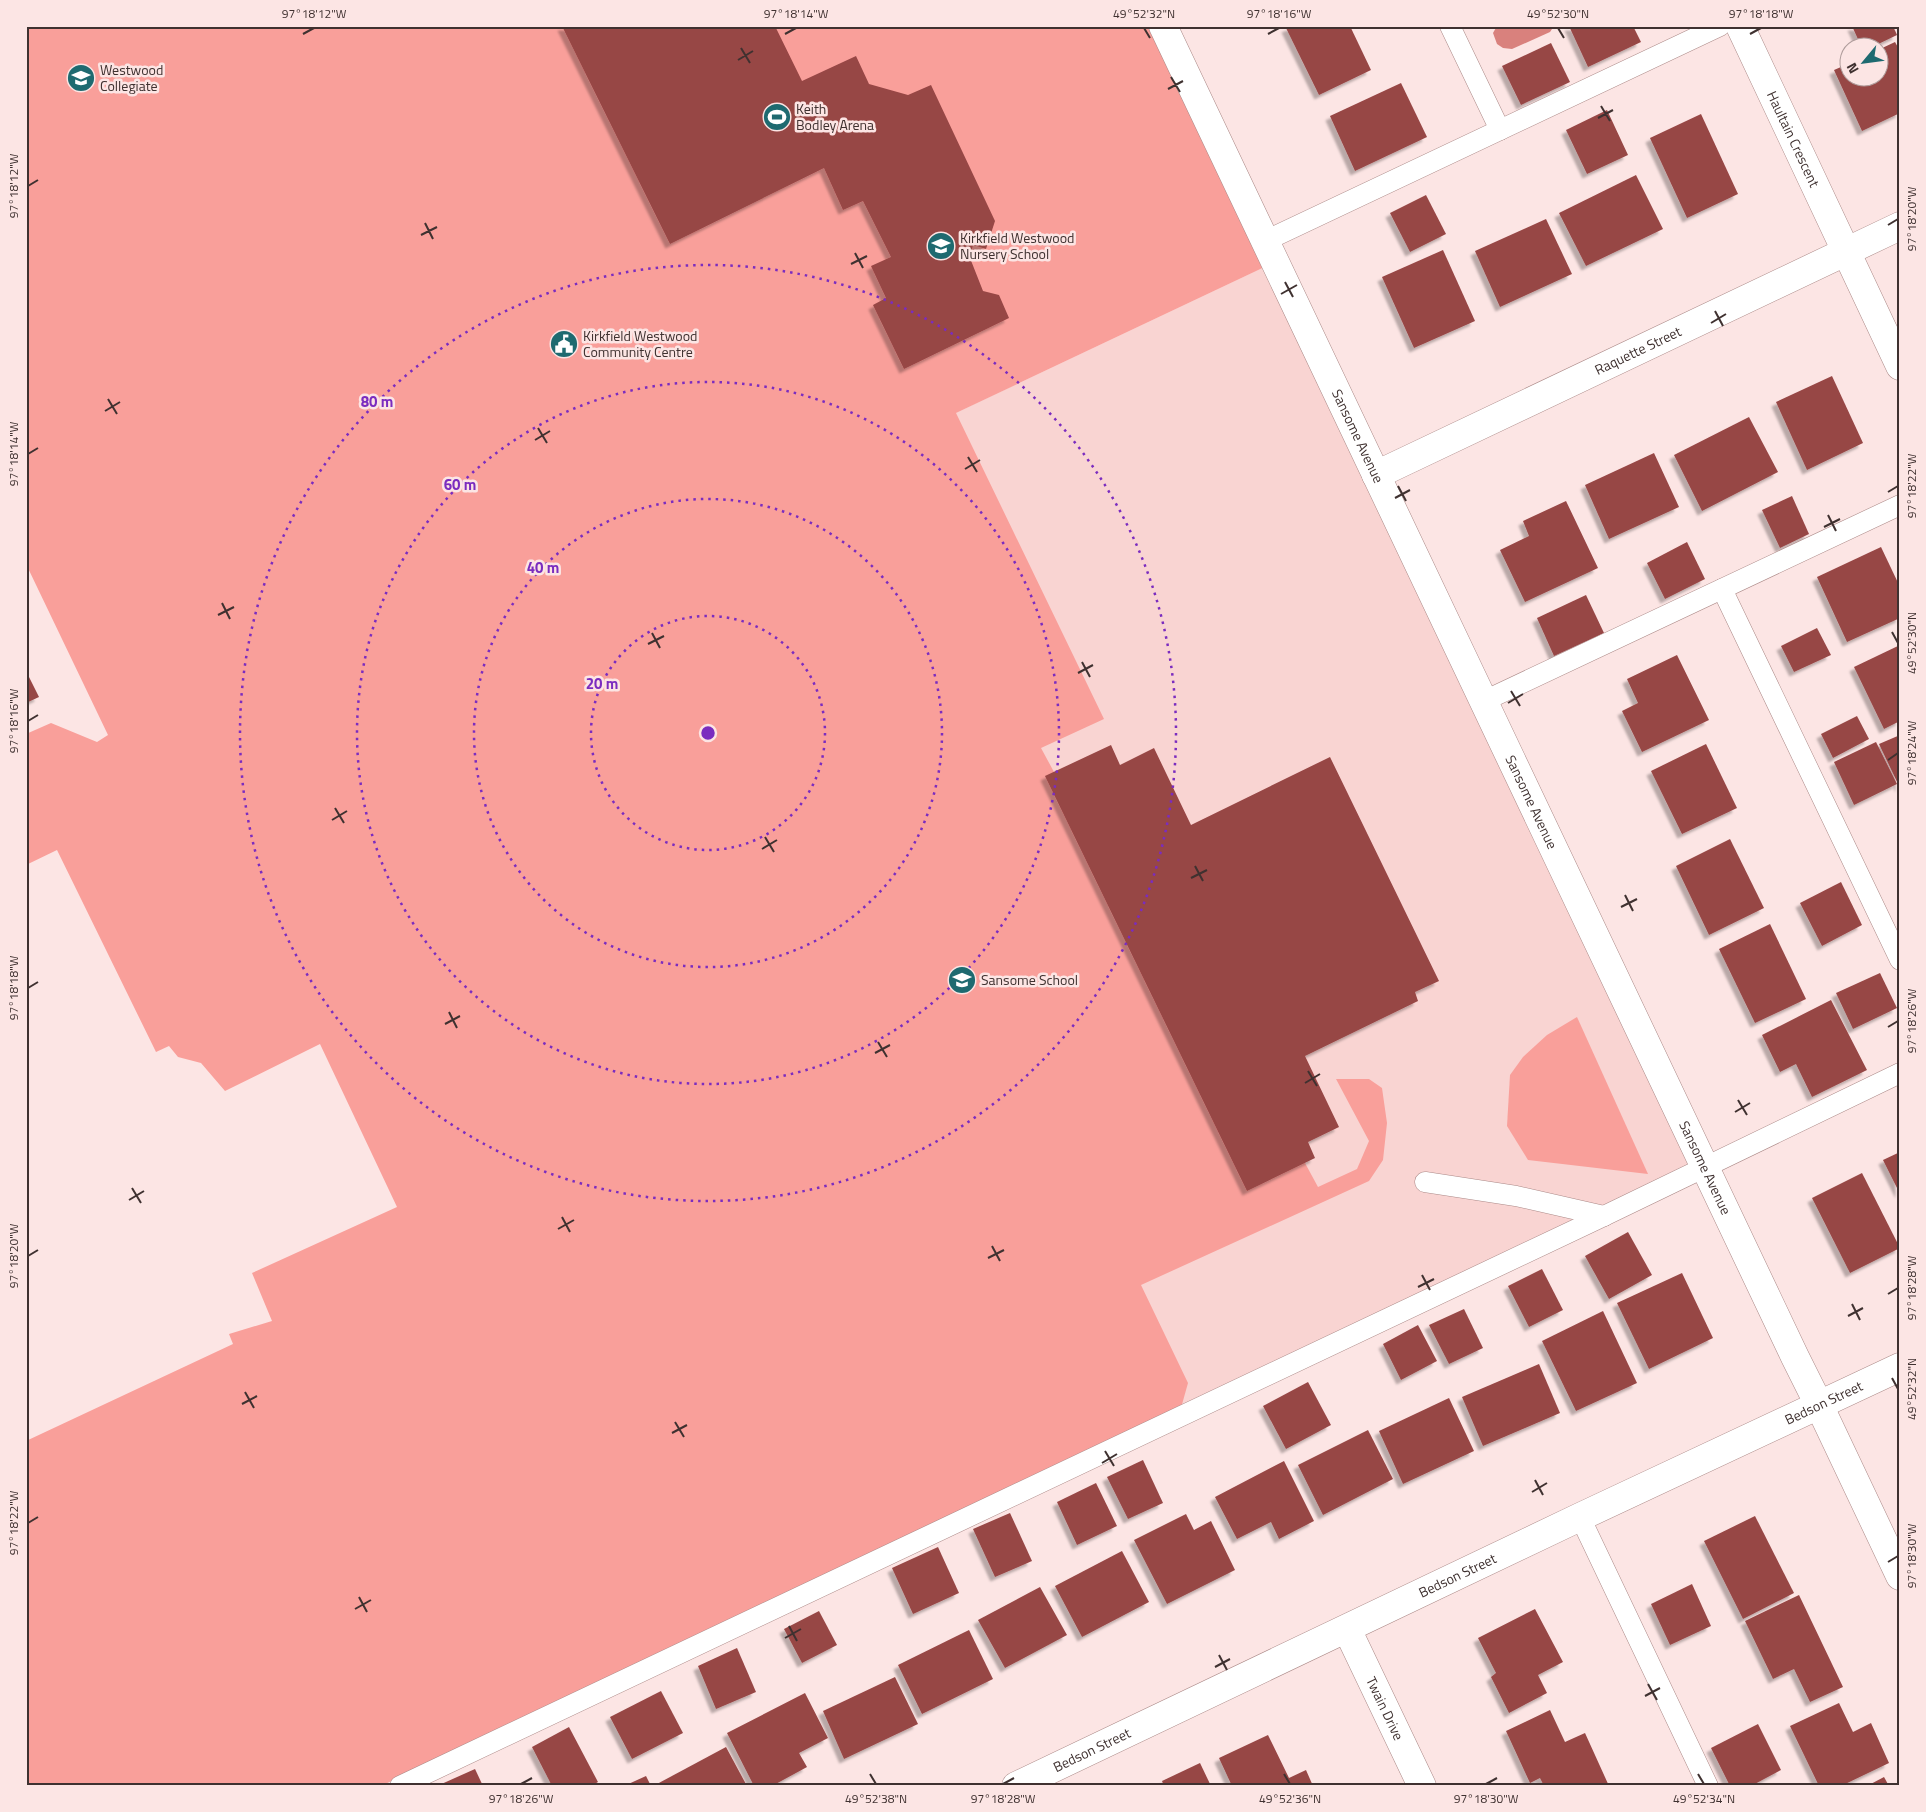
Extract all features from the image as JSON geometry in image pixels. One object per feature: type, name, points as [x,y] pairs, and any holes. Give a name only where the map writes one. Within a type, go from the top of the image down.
[{"type":"street","name":"Sansome Avenue","points":[[1163,26],[1900,1576]]},
{"type":"street","name":"Haultain Crescent","points":[[1740,26],[1900,366]]},
{"type":"street","name":"Raquette Street","points":[[1376,475],[1900,226]]},
{"type":"street","name":"Bedson Street","points":[[1016,1786],[1580,1517],[1900,1367]]},
{"type":"street","name":"Twain Drive","points":[[1348,1629],[1422,1786]]},
{"type":"lane","points":[[1450,26],[1500,130]]},
{"type":"lane","points":[[1265,241],[1720,26]]},
{"type":"lane","points":[[1484,701],[1900,505]]},
{"type":"lane","points":[[1722,589],[1900,960]]},
{"type":"lane","points":[[400,1786],[1705,1168],[1900,1073]]},
{"type":"lane","points":[[1425,1182],[1516,1196],[1604,1216]]},
{"type":"lane","points":[[1580,1517],[1708,1786]]},
{"type":"shaded area","points":[[26,26],[1163,26],[1275,262],[956,413],[1104,719],[1041,748],[1054,772],[1305,1163],[1318,1187],[1357,1169],[1369,1141],[1336,1079],[1369,1079],[1382,1088],[1387,1123],[1383,1160],[1369,1181],[1141,1285],[1188,1383],[1181,1408],[381,1786],[26,1786],[26,1441],[233,1344],[229,1334],[272,1321],[252,1273],[397,1207],[320,1044],[225,1091],[201,1063],[178,1057],[169,1046],[156,1052],[57,850],[26,865],[26,734],[51,723],[97,742],[108,735],[26,564]]},
{"type":"shaded area","points":[[1497,26],[1554,26],[1550,32],[1512,49],[1503,48],[1497,44],[1493,33]]},
{"type":"shaded area","name":"Sansome School","points":[[1275,262],[1705,1168],[644,1671],[734,518]]},
{"type":"shaded area","points":[[1577,1017],[1648,1174],[1528,1160],[1507,1126],[1510,1075],[1523,1057],[1547,1035]]},
{"type":"building","name":"Keith Bodley Arena","points":[[562,26],[775,26],[802,81],[856,56],[869,84],[908,95],[931,85],[995,221],[986,249],[973,245],[970,258],[983,291],[999,295],[1009,318],[904,369],[873,305],[886,298],[871,266],[891,257],[863,201],[843,210],[824,168],[670,244]]},
{"type":"building","points":[[1291,26],[1350,26],[1371,70],[1319,95],[1286,28]]},
{"type":"building","points":[[1569,26],[1633,26],[1641,42],[1588,67]]},
{"type":"building","points":[[1852,26],[1893,26],[1897,35],[1888,39],[1857,38]]},
{"type":"building","points":[[1895,42],[1900,51],[1900,113],[1862,131],[1842,88],[1888,88],[1888,45]]},
{"type":"building","points":[[1551,43],[1570,82],[1521,105],[1502,66]]},
{"type":"building","points":[[1838,68],[1838,79],[1834,70]]},
{"type":"building","points":[[1401,83],[1427,137],[1355,171],[1330,116]]},
{"type":"building","points":[[1607,110],[1628,155],[1587,174],[1566,130]]},
{"type":"building","points":[[1701,114],[1738,194],[1687,218],[1650,138]]},
{"type":"building","points":[[1636,175],[1663,229],[1586,266],[1559,213]]},
{"type":"building","points":[[1426,195],[1446,234],[1410,252],[1390,213]]},
{"type":"building","points":[[1546,219],[1572,274],[1500,307],[1475,251]]},
{"type":"building","points":[[1443,250],[1475,321],[1414,348],[1382,277]]},
{"type":"building","points":[[1832,376],[1863,443],[1807,470],[1776,402]]},
{"type":"building","points":[[1749,417],[1778,472],[1702,511],[1674,455]]},
{"type":"building","points":[[1654,453],[1679,507],[1609,539],[1585,485]]},
{"type":"building","points":[[1792,496],[1809,534],[1780,548],[1762,510]]},
{"type":"building","points":[[1566,501],[1598,568],[1525,602],[1500,550],[1529,536],[1523,521]]},
{"type":"building","points":[[1687,542],[1705,579],[1665,599],[1647,563]]},
{"type":"building","points":[[1881,547],[1900,587],[1900,618],[1847,642],[1817,577]]},
{"type":"building","points":[[1586,595],[1604,633],[1554,656],[1537,618]]},
{"type":"building","points":[[1817,628],[1831,655],[1794,672],[1781,646]]},
{"type":"building","points":[[1900,645],[1900,721],[1884,729],[1854,667]]},
{"type":"building","points":[[1677,655],[1709,720],[1642,752],[1622,711],[1638,703],[1627,679]]},
{"type":"building","points":[[26,671],[39,697],[26,703]]},
{"type":"building","points":[[1857,716],[1869,739],[1833,758],[1821,734]]},
{"type":"building","points":[[1900,735],[1900,788],[1879,744]]},
{"type":"building","points":[[1876,742],[1897,784],[1854,805],[1834,762]]},
{"type":"building","points":[[1706,744],[1737,808],[1682,834],[1651,771]]},
{"type":"building","points":[[1111,745],[1120,765],[1154,748],[1191,825],[1330,757],[1439,981],[1415,992],[1418,1001],[1305,1056],[1339,1127],[1308,1142],[1315,1158],[1247,1191],[1045,776]]},
{"type":"building","points":[[1730,839],[1764,908],[1709,935],[1676,866]]},
{"type":"building","points":[[1841,882],[1862,925],[1822,946],[1800,903]]},
{"type":"building","points":[[1770,924],[1806,999],[1755,1023],[1719,949]]},
{"type":"building","points":[[1880,973],[1897,1008],[1853,1029],[1836,993]]},
{"type":"building","points":[[1831,1000],[1867,1070],[1812,1097],[1796,1064],[1780,1072],[1762,1035]]},
{"type":"building","points":[[1900,1152],[1900,1194],[1883,1160]]},
{"type":"building","points":[[1862,1173],[1900,1248],[1850,1273],[1812,1198]]},
{"type":"building","points":[[1628,1232],[1652,1275],[1609,1299],[1585,1256]]},
{"type":"building","points":[[1542,1269],[1563,1310],[1529,1327],[1508,1286]]},
{"type":"building","points":[[1682,1273],[1713,1338],[1649,1369],[1617,1303]]},
{"type":"building","points":[[1464,1309],[1483,1348],[1449,1364],[1429,1325]]},
{"type":"building","points":[[1603,1311],[1637,1383],[1576,1411],[1542,1341]]},
{"type":"building","points":[[1418,1325],[1437,1361],[1401,1380],[1383,1344]]},
{"type":"building","points":[[1539,1364],[1560,1413],[1483,1446],[1462,1397]]},
{"type":"building","points":[[1308,1382],[1331,1425],[1286,1449],[1263,1406]]},
{"type":"building","points":[[1449,1398],[1474,1451],[1403,1484],[1379,1431]]},
{"type":"building","points":[[1368,1430],[1393,1479],[1323,1515],[1298,1465]]},
{"type":"building","points":[[1143,1460],[1163,1503],[1128,1519],[1107,1477]]},
{"type":"building","points":[[1284,1461],[1314,1521],[1279,1539],[1271,1522],[1237,1539],[1215,1497]]},
{"type":"building","points":[[1096,1483],[1117,1526],[1077,1545],[1057,1502]]},
{"type":"building","points":[[1010,1513],[1032,1561],[995,1577],[973,1529]]},
{"type":"building","points":[[1186,1514],[1194,1530],[1211,1521],[1235,1570],[1167,1604],[1134,1540]]},
{"type":"building","points":[[1755,1516],[1794,1593],[1743,1619],[1704,1541]]},
{"type":"building","points":[[938,1547],[959,1593],[913,1614],[892,1568]]},
{"type":"building","points":[[1122,1551],[1149,1602],[1082,1637],[1055,1586]]},
{"type":"building","points":[[1692,1584],[1711,1626],[1670,1645],[1651,1604]]},
{"type":"building","points":[[1040,1587],[1067,1635],[1005,1668],[978,1620]]},
{"type":"building","points":[[1799,1595],[1843,1687],[1810,1702],[1794,1669],[1773,1679],[1745,1621]]},
{"type":"building","points":[[1535,1609],[1563,1662],[1538,1675],[1547,1693],[1509,1713],[1491,1677],[1496,1673],[1478,1638]]},
{"type":"building","points":[[819,1611],[837,1645],[802,1663],[784,1629]]},
{"type":"building","points":[[969,1630],[993,1679],[922,1714],[898,1665]]},
{"type":"building","points":[[737,1648],[756,1692],[716,1709],[698,1666]]},
{"type":"building","points":[[895,1677],[918,1724],[844,1759],[823,1711]]},
{"type":"building","points":[[661,1691],[683,1733],[632,1759],[610,1717]]},
{"type":"building","points":[[805,1693],[828,1738],[799,1753],[807,1767],[772,1786],[754,1786],[727,1733]]},
{"type":"building","points":[[1839,1703],[1853,1732],[1871,1723],[1889,1763],[1841,1786],[1819,1786],[1790,1726]]},
{"type":"building","points":[[1550,1710],[1565,1742],[1585,1733],[1609,1786],[1544,1786],[1540,1778],[1530,1783],[1506,1731]]},
{"type":"building","points":[[1758,1724],[1781,1770],[1751,1786],[1730,1786],[1711,1748]]},
{"type":"building","points":[[569,1727],[598,1782],[591,1786],[552,1786],[532,1747]]},
{"type":"building","points":[[1268,1735],[1289,1778],[1306,1770],[1313,1786],[1232,1786],[1219,1758]]},
{"type":"building","points":[[726,1747],[747,1786],[658,1786],[657,1784]]},
{"type":"building","points":[[1200,1763],[1211,1786],[1164,1786],[1162,1781]]},
{"type":"building","points":[[475,1769],[483,1786],[437,1786]]},
{"type":"building","points":[[646,1776],[651,1786],[624,1786]]},
{"type":"building","points":[[1884,1777],[1889,1786],[1867,1786]]},
{"type":"place","name":"Westwood Collegiate","points":[[81,78]]},
{"type":"place","name":"Keith Bodley Arena","points":[[777,117]]},
{"type":"place","name":"Kirkfield Westwood Nursery School","points":[[941,246]]},
{"type":"place","name":"Kirkfield Westwood Community Centre","points":[[564,344]]},
{"type":"place","name":"Sansome School","points":[[962,980]]}]
